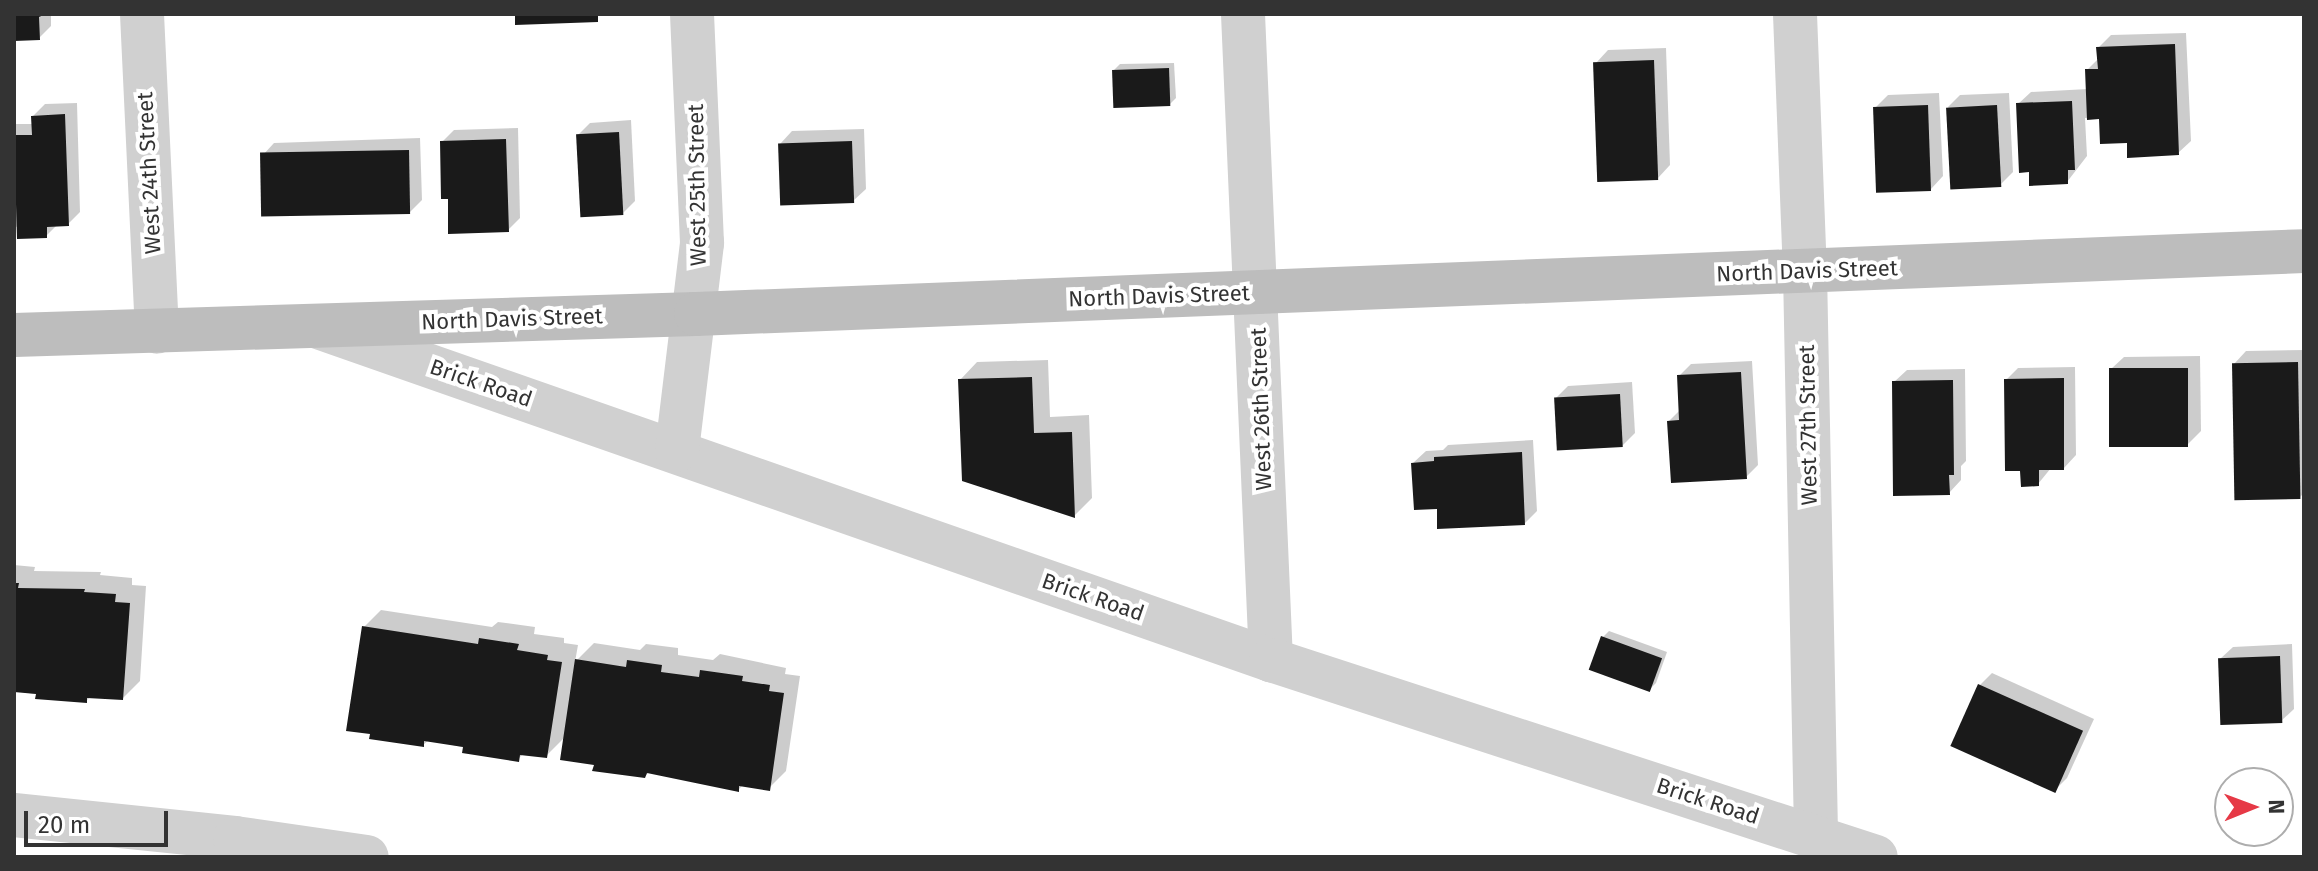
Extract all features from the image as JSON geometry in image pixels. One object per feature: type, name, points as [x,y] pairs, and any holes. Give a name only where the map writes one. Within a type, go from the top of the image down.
[{"type":"street","name":"West 24th Street","points":[[142,14],[157,332]]},
{"type":"street","name":"West 25th Street","points":[[677,450],[696,314],[702,243],[692,14]]},
{"type":"street","name":"West 26th Street","points":[[1243,14],[1271,660]]},
{"type":"street","name":"West 27th Street","points":[[1795,14],[1805,271],[1816,836]]},
{"type":"street","name":"North Davis Street","points":[[14,335],[696,314],[2304,251]]},
{"type":"street","name":"Brick Road","points":[[313,325],[1271,660],[1876,857]]},
{"type":"street","points":[[14,815],[136,842],[367,857]]},
{"type":"building","points":[[14,14],[46,14],[39,17],[40,40],[14,41]]},
{"type":"building","points":[[515,14],[598,14],[598,22],[515,25]]},
{"type":"building","points":[[2175,44],[2179,155],[2127,158],[2127,143],[2100,144],[2099,119],[2087,120],[2085,69],[2098,69],[2096,47]]},
{"type":"building","points":[[1654,60],[1658,180],[1597,182],[1593,62]]},
{"type":"building","points":[[1169,68],[1170,106],[1113,108],[1112,70]]},
{"type":"building","points":[[2072,101],[2075,170],[2068,170],[2068,184],[2029,186],[2029,172],[2019,173],[2016,103]]},
{"type":"building","points":[[1928,105],[1931,191],[1876,193],[1873,107]]},
{"type":"building","points":[[1997,105],[2001,187],[1950,190],[1946,108]]},
{"type":"building","points":[[65,114],[69,226],[47,227],[47,238],[17,239],[14,135],[32,135],[31,116]]},
{"type":"building","points":[[619,132],[623,215],[580,217],[576,134]]},
{"type":"building","points":[[506,139],[509,232],[448,234],[448,199],[441,199],[440,141]]},
{"type":"building","points":[[852,141],[854,203],[780,206],[778,144]]},
{"type":"building","points":[[409,150],[410,214],[261,217],[260,153]]},
{"type":"building","points":[[2298,362],[2300,499],[2234,500],[2232,363]]},
{"type":"building","points":[[2109,368],[2188,368],[2188,447],[2109,447]]},
{"type":"building","points":[[1741,372],[1747,479],[1671,483],[1667,421],[1679,420],[1677,375]]},
{"type":"building","points":[[1032,377],[1034,433],[1072,432],[1075,518],[962,481],[958,379]]},
{"type":"building","points":[[2064,378],[2064,470],[2039,470],[2039,486],[2021,487],[2020,471],[2005,471],[2004,379]]},
{"type":"building","points":[[1953,380],[1954,475],[1949,475],[1950,495],[1893,496],[1892,381]]},
{"type":"building","points":[[1620,394],[1623,447],[1557,450],[1554,397]]},
{"type":"building","points":[[1522,452],[1525,525],[1437,529],[1437,509],[1414,510],[1411,463],[1434,461],[1434,457]]},
{"type":"building","points":[[14,583],[19,583],[18,588],[85,589],[84,592],[116,594],[115,602],[130,603],[123,700],[87,698],[87,703],[35,699],[36,694],[14,692]]},
{"type":"building","points":[[362,626],[478,644],[479,638],[519,644],[517,650],[548,655],[547,660],[562,662],[547,758],[520,755],[519,762],[462,753],[463,747],[424,741],[424,747],[369,739],[370,734],[346,731]]},
{"type":"building","points":[[1601,636],[1662,658],[1650,692],[1589,670]]},
{"type":"building","points":[[2280,656],[2282,723],[2220,725],[2218,658]]},
{"type":"building","points":[[575,659],[626,667],[627,660],[662,665],[661,672],[699,677],[700,670],[743,676],[742,681],[770,685],[769,691],[784,693],[770,791],[739,786],[739,792],[647,773],[645,778],[592,771],[594,765],[560,760]]},
{"type":"building","points":[[1978,684],[2083,731],[2055,793],[1950,746]]}]
